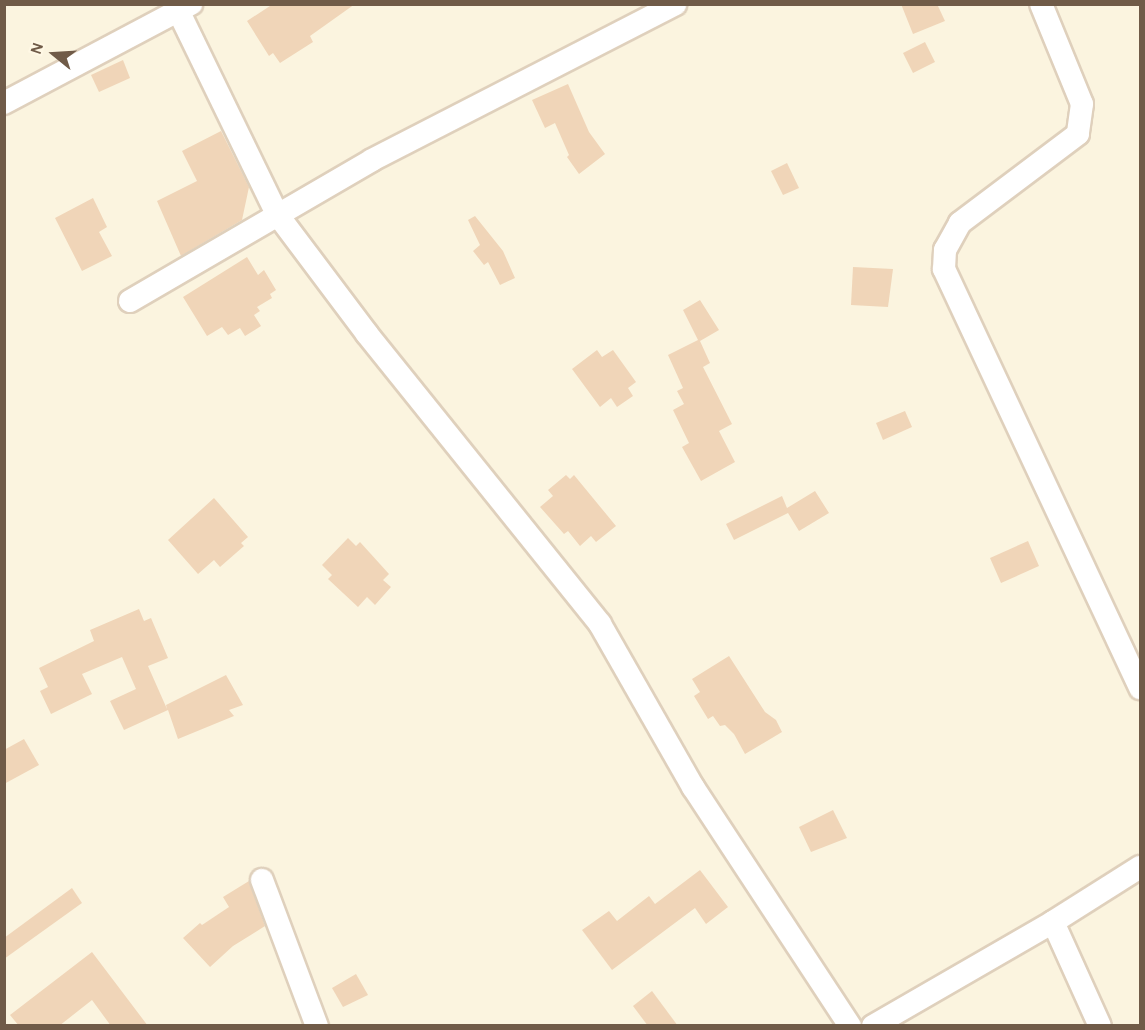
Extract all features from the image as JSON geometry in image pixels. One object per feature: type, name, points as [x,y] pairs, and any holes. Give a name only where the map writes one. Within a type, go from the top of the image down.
[{"type":"street","points":[[130,301],[372,159],[675,4]]},
{"type":"street","points":[[1041,4],[1082,104],[1078,134],[960,223],[945,250],[944,269],[1140,688]]},
{"type":"street","points":[[4,103],[182,7],[277,214],[367,334],[600,624],[693,787],[850,1026]]},
{"type":"street","points":[[873,1026],[1053,922],[1140,867]]},
{"type":"street","points":[[262,880],[317,1026]]},
{"type":"street","points":[[1053,922],[1100,1026]]},
{"type":"building","points":[[273,4],[355,4],[310,36],[313,42],[280,63],[273,53],[269,56],[247,21]]},
{"type":"building","points":[[901,4],[937,4],[945,21],[913,34]]},
{"type":"building","points":[[925,42],[935,62],[913,73],[903,53]]},
{"type":"building","points":[[123,60],[130,78],[99,92],[91,75]]},
{"type":"building","points":[[568,84],[589,132],[605,154],[579,174],[567,157],[569,155],[555,123],[545,128],[532,100]]},
{"type":"building","points":[[221,131],[249,187],[242,220],[181,256],[157,201],[197,181],[182,151]]},
{"type":"building","points":[[787,163],[799,188],[783,195],[771,171]]},
{"type":"building","points":[[93,198],[107,227],[99,232],[112,256],[82,271],[55,218]]},
{"type":"building","points":[[475,216],[503,251],[515,278],[500,285],[488,262],[484,265],[473,251],[480,245],[468,220]]},
{"type":"building","points":[[247,257],[258,275],[264,270],[276,290],[270,294],[272,298],[257,307],[260,311],[254,315],[261,326],[245,336],[240,328],[228,335],[222,327],[207,336],[183,297]]},
{"type":"building","points":[[853,267],[893,269],[888,307],[851,305]]},
{"type":"building","points":[[700,300],[719,330],[700,341],[710,363],[703,367],[732,424],[719,431],[735,462],[701,481],[682,447],[689,443],[673,410],[684,404],[677,391],[683,388],[668,355],[698,340],[683,310]]},
{"type":"building","points":[[597,350],[602,357],[613,350],[636,382],[628,388],[633,396],[617,407],[611,398],[600,407],[572,369]]},
{"type":"building","points":[[905,411],[912,427],[883,440],[876,423]]},
{"type":"building","points":[[566,475],[570,479],[574,475],[616,526],[596,542],[591,536],[580,546],[568,531],[564,534],[540,507],[553,496],[548,490]]},
{"type":"building","points":[[815,491],[829,513],[799,531],[788,513],[734,540],[726,524],[782,496],[787,508]]},
{"type":"building","points":[[214,498],[248,537],[241,543],[244,546],[220,567],[214,560],[198,574],[168,540]]},
{"type":"building","points":[[348,538],[356,546],[360,542],[389,574],[383,580],[391,587],[375,605],[367,597],[358,607],[328,579],[332,575],[322,565]]},
{"type":"building","points":[[1028,541],[1039,566],[1001,583],[990,558]]},
{"type":"building","points":[[139,609],[144,621],[151,618],[168,658],[148,666],[167,709],[166,705],[226,675],[243,705],[229,710],[234,716],[178,739],[168,710],[124,730],[110,701],[136,689],[122,657],[82,674],[92,694],[51,714],[40,691],[48,687],[39,668],[94,641],[90,630]]},
{"type":"building","points":[[729,656],[765,712],[776,720],[782,732],[745,754],[734,734],[725,725],[720,726],[713,716],[708,719],[694,696],[700,692],[692,679]]},
{"type":"building","points":[[24,739],[39,765],[4,784],[4,750]]},
{"type":"building","points":[[833,810],[847,838],[811,852],[799,827]]},
{"type":"building","points":[[700,870],[728,907],[706,924],[695,908],[612,970],[582,930],[609,911],[617,921],[649,896],[655,904]]},
{"type":"building","points":[[249,881],[265,926],[233,946],[210,967],[183,938],[200,923],[202,925],[229,907],[223,897]]},
{"type":"building","points":[[72,888],[82,903],[4,959],[4,938]]},
{"type":"building","points":[[92,952],[148,1026],[111,1026],[92,1000],[59,1026],[19,1026],[10,1015]]},
{"type":"building","points":[[356,974],[368,995],[343,1007],[332,988]]},
{"type":"building","points":[[652,991],[678,1026],[648,1026],[633,1006]]}]
